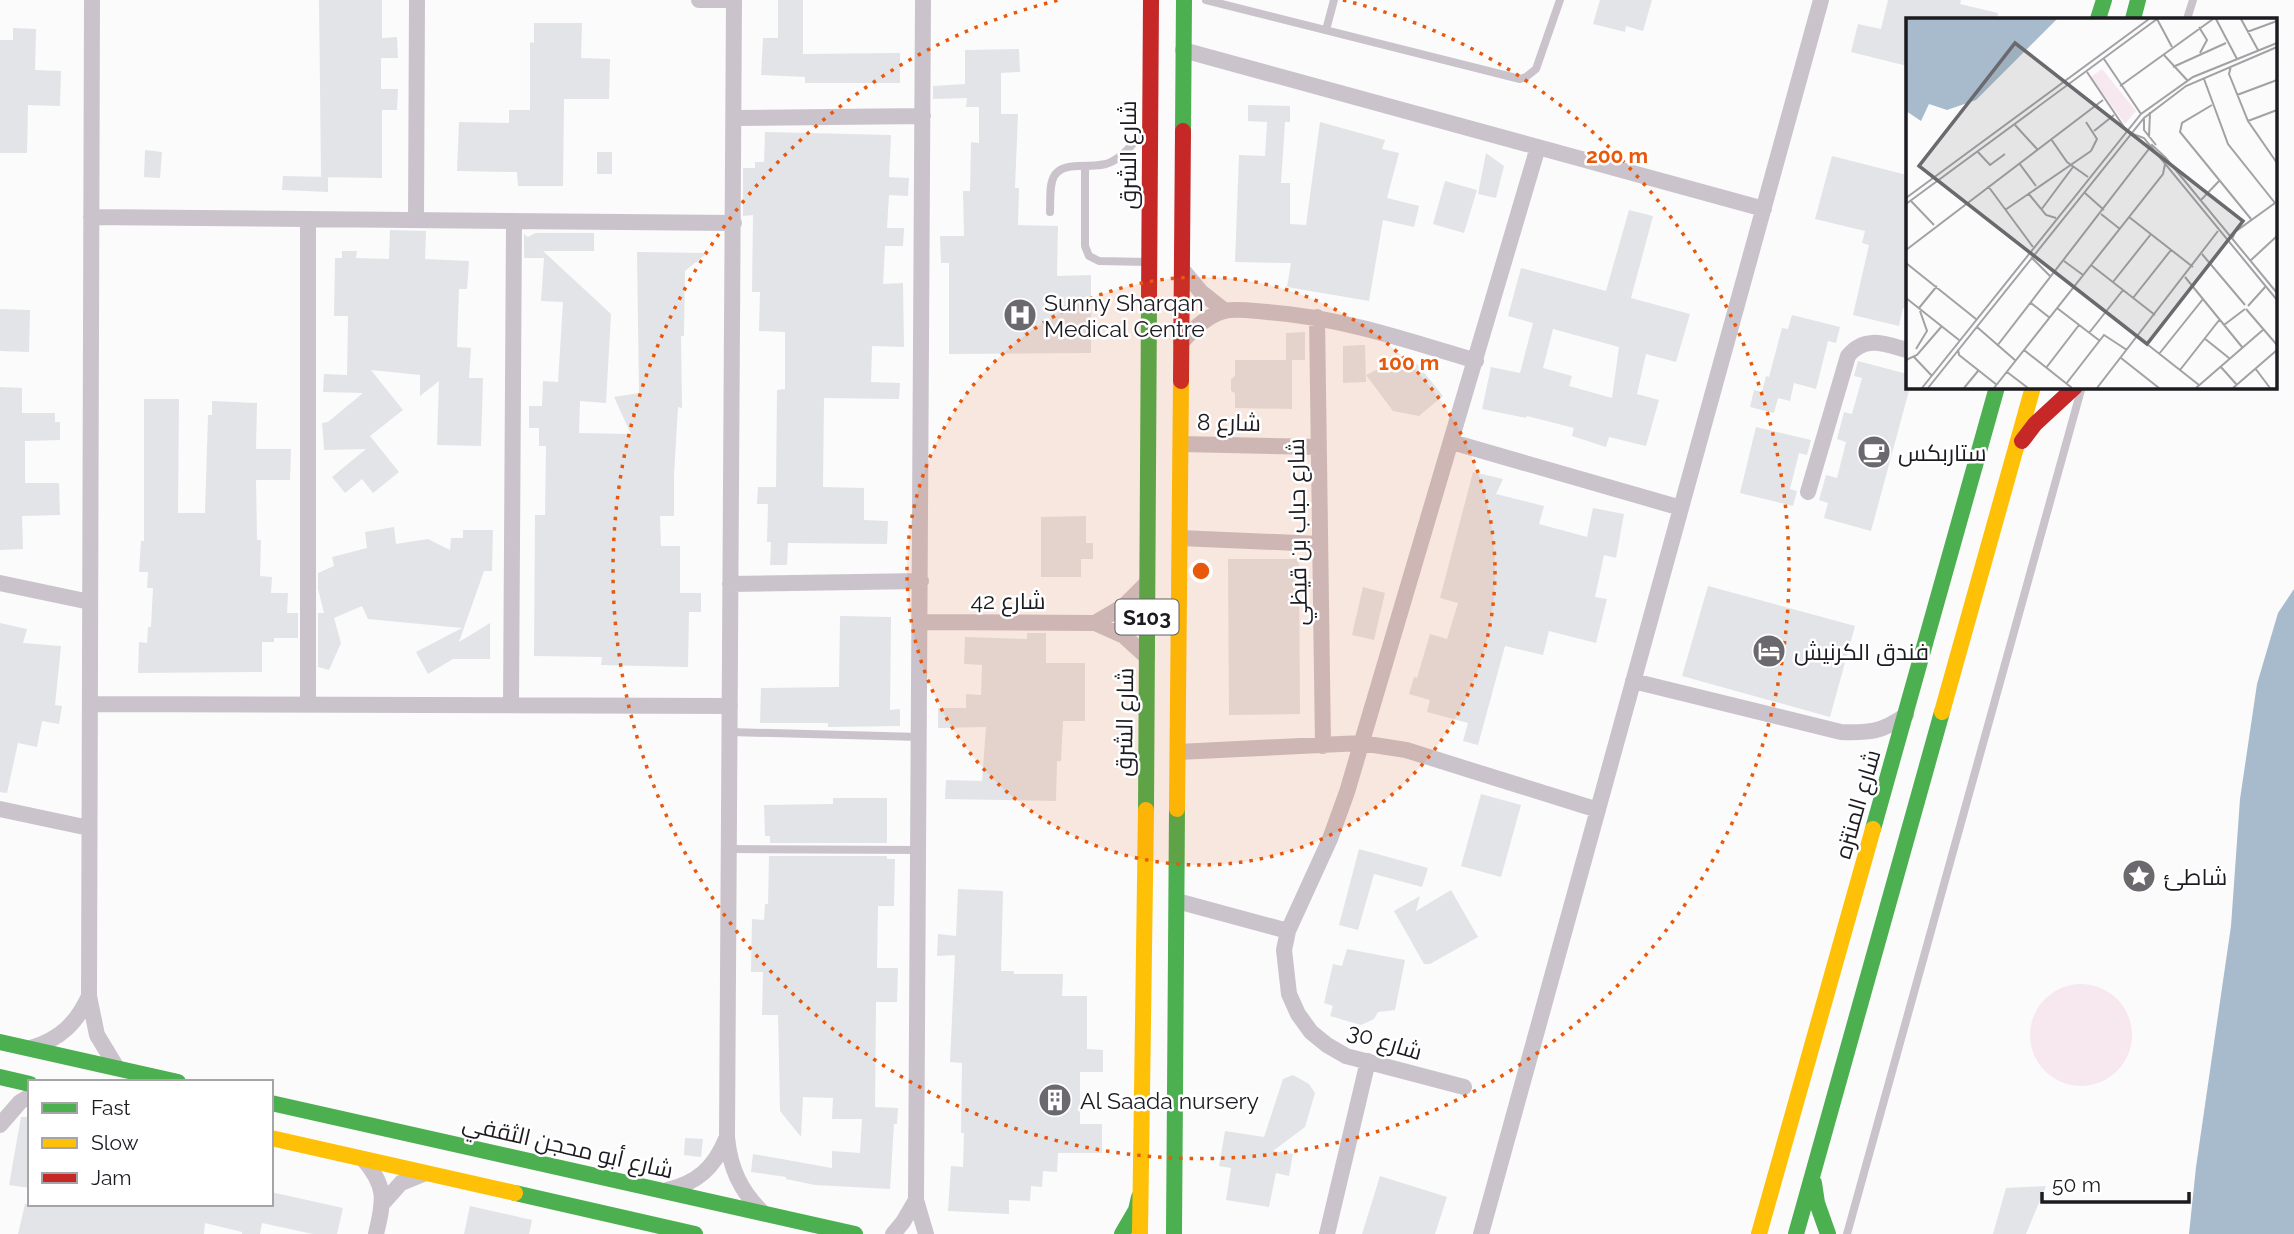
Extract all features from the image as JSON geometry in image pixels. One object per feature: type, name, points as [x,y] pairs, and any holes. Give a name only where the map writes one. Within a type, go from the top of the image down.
[{"type":"main road","name":"شارع الشرق","points":[[1140,1234],[1151,0]]},
{"type":"main road","name":"S103","points":[[1174,1232],[1184,0]]},
{"type":"main road","points":[[2098,18],[2104,0]]},
{"type":"main road","points":[[2133,18],[2138,0]]},
{"type":"main road","points":[[1150,121],[1160,162],[1165,165],[1176,164],[1183,154]]},
{"type":"main road","name":"شارع المنتزه","points":[[1759,1234],[1997,388]]},
{"type":"main road","points":[[1797,1234],[2033,388]]},
{"type":"main road","points":[[2016,449],[2035,424],[2074,388]]},
{"type":"main road","points":[[1146,791],[1159,790],[1169,800],[1177,894]]},
{"type":"main road","points":[[0,1042],[169,1080]]},
{"type":"main road","points":[[0,1077],[28,1084]]},
{"type":"main road","name":"شارع أبو محجن الثقفي","points":[[273,1103],[855,1234]]},
{"type":"main road","points":[[273,1138],[695,1234]]},
{"type":"main road","points":[[1774,1234],[1784,1183],[1783,1150]]},
{"type":"main road","points":[[1813,1175],[1817,1203],[1828,1234]]},
{"type":"main road","points":[[1122,1234],[1136,1210],[1142,1184]]},
{"type":"main road","points":[[1174,1232],[1192,1234]]},
{"type":"street","points":[[92,0],[89,996],[97,1035],[117,1068]]},
{"type":"street","points":[[416,220],[417,0]]},
{"type":"street","points":[[699,0],[734,0],[727,1137],[729,1159],[736,1179],[747,1198],[763,1213]]},
{"type":"street","points":[[923,0],[916,1200],[926,1234]]},
{"type":"street","points":[[1481,1234],[1821,0]]},
{"type":"street","points":[[1183,50],[1764,209]]},
{"type":"street","points":[[734,118],[923,116]]},
{"type":"street","name":"شارع 30","points":[[1464,1087],[1346,1056],[1327,1045],[1311,1032],[1297,1014],[1289,994],[1284,950],[1288,930],[1330,839],[1361,743],[1538,147]]},
{"type":"street","points":[[91,217],[734,223]]},
{"type":"street","points":[[308,219],[308,704]]},
{"type":"street","points":[[512,705],[514,221]]},
{"type":"street","points":[[1182,269],[1201,292],[1225,311]]},
{"type":"street","points":[[1181,343],[1201,324],[1225,311],[1287,313],[1378,331],[1476,361]]},
{"type":"street","name":"شارع حباب بن قيظي","points":[[1317,317],[1322,746]]},
{"type":"street","points":[[1808,492],[1849,356],[1854,348],[1872,341],[1906,350]]},
{"type":"street","points":[[1452,442],[1681,508]]},
{"type":"street","name":"شارع 8","points":[[1181,444],[1319,447]]},
{"type":"street","points":[[1180,538],[1320,544]]},
{"type":"street","points":[[730,584],[921,581]]},
{"type":"street","points":[[0,583],[90,602]]},
{"type":"street","points":[[1095,623],[1124,606],[1147,583]]},
{"type":"street","name":"شارع 42","points":[[921,622],[1095,623],[1124,636],[1147,657]]},
{"type":"street","points":[[1633,681],[1841,732],[1875,732],[1906,715]]},
{"type":"street","points":[[90,704],[730,706]]},
{"type":"street","points":[[1178,752],[1361,743],[1406,750],[1598,810]]},
{"type":"street","points":[[0,808],[89,828]]},
{"type":"street","points":[[1177,894],[1288,930]]},
{"type":"street","points":[[30,1048],[50,1042],[67,1030],[80,1015],[89,996]]},
{"type":"street","points":[[1327,1234],[1368,1061]]},
{"type":"street","points":[[0,1125],[28,1098]]},
{"type":"street","points":[[664,1191],[685,1186],[704,1174],[719,1157],[727,1137]]},
{"type":"street","points":[[363,1159],[378,1179],[384,1202]]},
{"type":"street","points":[[376,1234],[384,1202],[401,1183],[425,1173]]},
{"type":"street","points":[[893,1234],[916,1200]]},
{"type":"lane","points":[[1206,0],[1229,3],[1520,79],[1536,69],[1560,0]]},
{"type":"lane","points":[[1326,30],[1334,0]]},
{"type":"lane","points":[[2188,18],[2193,0]]},
{"type":"lane","points":[[1050,212],[1054,175],[1064,167],[1106,164],[1118,158],[1150,121]]},
{"type":"lane","points":[[1086,166],[1085,246],[1089,256],[1099,261],[1149,262]]},
{"type":"lane","points":[[1847,1234],[2082,388]]},
{"type":"lane","points":[[730,732],[920,737]]},
{"type":"lane","points":[[729,849],[919,850]]},
{"type":"shaded area","points":[[2081,984],[2101,988],[2117,999],[2128,1015],[2132,1035],[2128,1055],[2117,1071],[2101,1082],[2081,1086],[2061,1082],[2045,1071],[2034,1055],[2030,1035],[2034,1015],[2045,999],[2061,988]]},
{"type":"water","points":[[2294,589],[2294,1234],[2189,1234],[2196,1167],[2231,926],[2240,799],[2257,684],[2278,613]]},
{"type":"building","points":[[319,0],[382,0],[382,38],[397,37],[398,58],[381,58],[381,89],[398,89],[397,110],[382,110],[382,178],[321,177]]},
{"type":"building","points":[[778,0],[803,0],[803,54],[900,53],[900,83],[805,83],[805,77],[761,75],[763,38],[778,38]]},
{"type":"building","points":[[1600,0],[1652,0],[1643,31],[1626,26],[1625,32],[1593,24]]},
{"type":"building","points":[[1888,0],[1961,0],[1960,4],[1998,13],[1997,18],[1906,18],[1906,66],[1851,52],[1858,24],[1881,29]]},
{"type":"building","points":[[534,23],[582,23],[581,58],[610,59],[609,99],[564,99],[563,186],[518,186],[517,172],[457,171],[459,122],[509,123],[509,110],[530,110],[530,42],[534,43]]},
{"type":"building","points":[[13,28],[36,29],[35,70],[61,71],[60,106],[28,105],[27,153],[0,153],[0,40],[13,40]]},
{"type":"building","points":[[1019,49],[1020,72],[1001,73],[1001,114],[1018,114],[1015,188],[1019,188],[1018,225],[1058,226],[1057,276],[1091,275],[1091,353],[949,354],[949,263],[941,263],[940,236],[964,236],[963,191],[970,191],[971,142],[979,143],[979,107],[966,107],[967,98],[933,99],[933,86],[965,84],[965,50]]},
{"type":"building","points":[[1248,105],[1290,106],[1290,122],[1285,122],[1281,183],[1290,183],[1290,224],[1306,225],[1320,122],[1385,140],[1382,149],[1399,153],[1387,198],[1419,206],[1414,227],[1383,220],[1369,301],[1287,287],[1291,263],[1235,262],[1239,155],[1265,156],[1267,122],[1248,121]]},
{"type":"building","points":[[765,132],[891,135],[889,177],[909,178],[908,196],[889,195],[887,228],[904,228],[903,246],[885,246],[883,284],[903,283],[904,347],[872,346],[871,382],[900,383],[899,399],[824,398],[823,487],[864,488],[864,520],[888,521],[887,544],[788,543],[787,565],[770,565],[771,542],[767,542],[768,504],[757,504],[758,487],[776,487],[777,390],[785,389],[785,332],[759,331],[760,292],[752,292],[753,215],[743,216],[743,168],[755,168],[755,162],[764,162]]},
{"type":"building","points":[[145,150],[162,152],[160,178],[144,177]]},
{"type":"building","points":[[597,152],[612,152],[612,174],[597,174]]},
{"type":"building","points":[[1486,153],[1504,166],[1496,198],[1478,194]]},
{"type":"building","points":[[1832,156],[1906,175],[1906,308],[1903,308],[1899,326],[1853,315],[1869,245],[1862,243],[1865,231],[1815,219]]},
{"type":"building","points":[[283,176],[328,177],[328,192],[282,190]]},
{"type":"building","points":[[1445,181],[1477,190],[1464,233],[1433,224]]},
{"type":"building","points":[[1629,210],[1653,216],[1631,298],[1690,314],[1676,362],[1646,354],[1637,394],[1659,400],[1646,446],[1609,437],[1606,447],[1572,436],[1574,428],[1527,416],[1526,418],[1482,409],[1491,367],[1520,373],[1533,323],[1508,316],[1521,268],[1606,291]],"holes":[[[1553,329],[1619,347],[1612,398],[1569,386],[1572,376],[1543,368]]]},
{"type":"building","points":[[390,230],[426,231],[425,259],[469,261],[467,289],[459,289],[457,347],[471,348],[469,378],[483,378],[481,446],[437,445],[439,381],[420,396],[420,375],[371,370],[403,410],[370,436],[399,472],[373,493],[362,479],[345,493],[332,477],[366,449],[324,450],[322,423],[328,422],[363,393],[323,392],[324,374],[347,375],[348,316],[334,316],[335,258],[342,258],[342,251],[357,251],[356,258],[389,259]]},
{"type":"building","points":[[535,233],[594,233],[594,251],[543,251],[611,314],[606,403],[580,401],[579,433],[631,434],[614,397],[639,393],[637,252],[707,253],[685,271],[684,336],[681,336],[682,408],[678,407],[674,516],[660,516],[661,546],[680,546],[680,593],[701,593],[701,612],[689,612],[688,667],[601,665],[602,657],[534,656],[535,515],[545,515],[546,446],[539,446],[539,428],[529,428],[529,406],[542,406],[543,381],[558,382],[563,302],[541,301],[544,258],[524,258],[524,234],[528,237]]},
{"type":"building","points":[[0,309],[30,310],[29,352],[0,351]]},
{"type":"building","points":[[1792,315],[1840,327],[1836,343],[1828,341],[1816,389],[1794,383],[1790,401],[1778,398],[1774,413],[1750,407],[1754,390],[1762,392],[1766,376],[1769,377],[1782,328],[1788,329]]},
{"type":"building","points":[[1305,332],[1305,360],[1292,360],[1292,409],[1235,408],[1231,379],[1235,376],[1235,360],[1286,360],[1286,333]]},
{"type":"building","points":[[1365,345],[1366,382],[1343,383],[1343,346]]},
{"type":"building","points":[[1414,360],[1443,396],[1419,416],[1393,411],[1366,375],[1393,362],[1404,369]]},
{"type":"building","points":[[1858,361],[1906,374],[1906,388],[1910,388],[1871,531],[1824,518],[1828,503],[1819,500],[1826,475],[1837,478],[1846,442],[1837,439],[1844,412],[1852,414],[1862,378],[1854,376]]},
{"type":"building","points":[[0,387],[22,388],[22,413],[55,413],[55,422],[60,422],[60,440],[25,441],[25,483],[59,483],[60,515],[22,516],[23,549],[0,550]]},
{"type":"building","points":[[144,399],[179,399],[178,513],[205,513],[208,415],[212,415],[212,401],[257,403],[256,449],[291,449],[290,480],[256,480],[257,540],[261,540],[260,576],[272,577],[271,593],[288,593],[287,613],[298,613],[298,638],[274,638],[274,642],[262,642],[262,672],[138,673],[139,642],[147,643],[148,627],[151,627],[153,588],[147,588],[148,572],[139,572],[141,541],[144,541]]},
{"type":"building","points":[[1756,427],[1811,440],[1807,455],[1799,453],[1790,489],[1797,491],[1793,506],[1740,493]]},
{"type":"building","points":[[1473,472],[1503,479],[1496,494],[1544,506],[1539,524],[1587,537],[1593,508],[1624,514],[1616,558],[1604,555],[1595,597],[1607,599],[1596,643],[1549,631],[1543,655],[1505,646],[1478,745],[1463,741],[1468,723],[1427,712],[1430,700],[1409,694],[1414,677],[1417,678],[1430,634],[1447,639],[1458,603],[1440,598]]},
{"type":"building","points":[[1086,516],[1086,543],[1093,543],[1093,559],[1081,559],[1081,577],[1041,577],[1041,517]]},
{"type":"building","points":[[394,527],[396,544],[428,539],[450,550],[451,538],[463,538],[463,530],[493,530],[492,571],[484,571],[459,642],[490,623],[490,659],[453,659],[428,674],[416,652],[462,628],[368,619],[362,606],[334,618],[341,643],[329,670],[318,667],[318,613],[324,613],[318,589],[318,573],[334,566],[332,557],[367,548],[365,532]]},
{"type":"building","points":[[1228,559],[1299,559],[1300,714],[1229,715]]},
{"type":"building","name":"فندق الكرنيش","points":[[1708,586],[1855,626],[1830,717],[1682,676]]},
{"type":"building","points":[[1363,587],[1385,593],[1374,640],[1352,635]]},
{"type":"building","points":[[840,616],[891,617],[890,710],[900,709],[900,726],[828,727],[828,723],[760,723],[761,688],[839,687]]},
{"type":"building","points":[[0,623],[27,629],[23,643],[61,646],[55,705],[62,706],[59,724],[42,721],[37,747],[18,743],[7,793],[0,792]]},
{"type":"building","points":[[1027,633],[1046,633],[1046,663],[1085,663],[1085,721],[1063,721],[1061,761],[1057,761],[1056,801],[945,799],[946,780],[982,781],[986,727],[938,728],[938,708],[966,708],[966,694],[981,695],[982,665],[964,664],[965,637],[1027,639]]},
{"type":"building","points":[[1481,794],[1521,805],[1501,877],[1461,866]]},
{"type":"building","points":[[833,798],[887,798],[887,843],[770,843],[770,836],[765,836],[764,805],[833,804]]},
{"type":"building","points":[[1359,849],[1428,868],[1422,887],[1374,874],[1358,930],[1339,925]]},
{"type":"building","points":[[769,856],[887,856],[887,859],[895,859],[894,906],[878,906],[877,968],[898,968],[897,1002],[876,1002],[875,1107],[898,1108],[897,1124],[894,1124],[890,1189],[815,1185],[751,1172],[753,1154],[832,1168],[832,1151],[860,1153],[862,1119],[832,1119],[833,1098],[803,1097],[801,1137],[780,1111],[778,1015],[762,1015],[763,972],[751,972],[752,919],[764,920],[765,904],[768,904]]},
{"type":"building","points":[[958,889],[1003,891],[1001,971],[1014,971],[1014,974],[1063,974],[1062,996],[1087,996],[1087,1049],[1103,1050],[1103,1072],[1080,1072],[1080,1124],[1102,1124],[1102,1153],[1058,1153],[1057,1172],[1043,1171],[1042,1187],[1031,1186],[1030,1201],[1009,1200],[1009,1214],[948,1211],[951,1166],[963,1167],[962,1063],[950,1062],[955,955],[937,956],[938,934],[956,936]]},
{"type":"building","points":[[1451,890],[1478,937],[1430,964],[1424,964],[1394,911],[1420,896],[1416,911]]},
{"type":"building","points":[[1347,949],[1405,960],[1395,1010],[1378,1012],[1374,1019],[1361,1025],[1330,1016],[1333,1006],[1324,1003],[1333,964],[1342,966]]},
{"type":"building","points":[[1293,1075],[1309,1084],[1315,1093],[1305,1127],[1273,1151],[1293,1154],[1289,1176],[1276,1173],[1269,1207],[1226,1200],[1231,1168],[1219,1166],[1225,1131],[1264,1137],[1283,1079]]},
{"type":"building","points":[[21,1117],[28,1117],[28,1188],[9,1185]]},
{"type":"building","points":[[685,1138],[703,1139],[701,1157],[684,1155]]},
{"type":"building","points":[[1380,1176],[1447,1197],[1435,1234],[1362,1234]]},
{"type":"building","points":[[2046,1186],[2026,1234],[1993,1234],[2006,1188]]},
{"type":"building","points":[[273,1192],[343,1208],[337,1234],[313,1234],[262,1223],[260,1234],[242,1234],[205,1223],[204,1234],[18,1234],[25,1204],[273,1206]]},
{"type":"building","points":[[470,1206],[532,1220],[529,1234],[464,1234]]},
{"type":"traffic: fast","points":[[1183,131],[1184,0]]},
{"type":"traffic: fast","points":[[2098,18],[2104,0]]},
{"type":"traffic: fast","points":[[2133,18],[2138,0]]},
{"type":"traffic: fast","points":[[1146,810],[1149,301]]},
{"type":"traffic: fast","points":[[1873,829],[1997,388]]},
{"type":"traffic: fast","points":[[1796,1234],[1942,712]]},
{"type":"traffic: fast","points":[[1174,1234],[1177,809]]},
{"type":"traffic: fast","points":[[0,1042],[169,1080]]},
{"type":"traffic: fast","points":[[0,1077],[28,1084]]},
{"type":"traffic: fast","points":[[273,1103],[855,1234]]},
{"type":"traffic: fast","points":[[1814,1183],[1817,1203],[1828,1234]]},
{"type":"traffic: fast","points":[[515,1193],[695,1234]]},
{"type":"traffic: fast","points":[[1122,1234],[1136,1210],[1139,1197]]},
{"type":"traffic: slow","points":[[1177,809],[1181,381]]},
{"type":"traffic: slow","points":[[1942,712],[2033,388]]},
{"type":"traffic: slow","points":[[1140,1234],[1146,810]]},
{"type":"traffic: slow","points":[[1759,1234],[1873,829]]},
{"type":"traffic: slow","points":[[273,1138],[515,1193]]},
{"type":"traffic: jam","points":[[1149,301],[1151,0]]},
{"type":"traffic: jam","points":[[1181,381],[1183,131]]},
{"type":"traffic: jam","points":[[2022,441],[2035,424],[2074,388]]},
{"type":"place","name":"Sunny Sharqan Medical Centre","points":[[1020,315]]},
{"type":"place","name":"ستاربكس","points":[[1874,452]]},
{"type":"place","name":"فندق الكرنيش","points":[[1769,651]]},
{"type":"place","name":"شاطئ","points":[[2139,876]]},
{"type":"place","name":"Al Saada nursery","points":[[1055,1100]]}]
